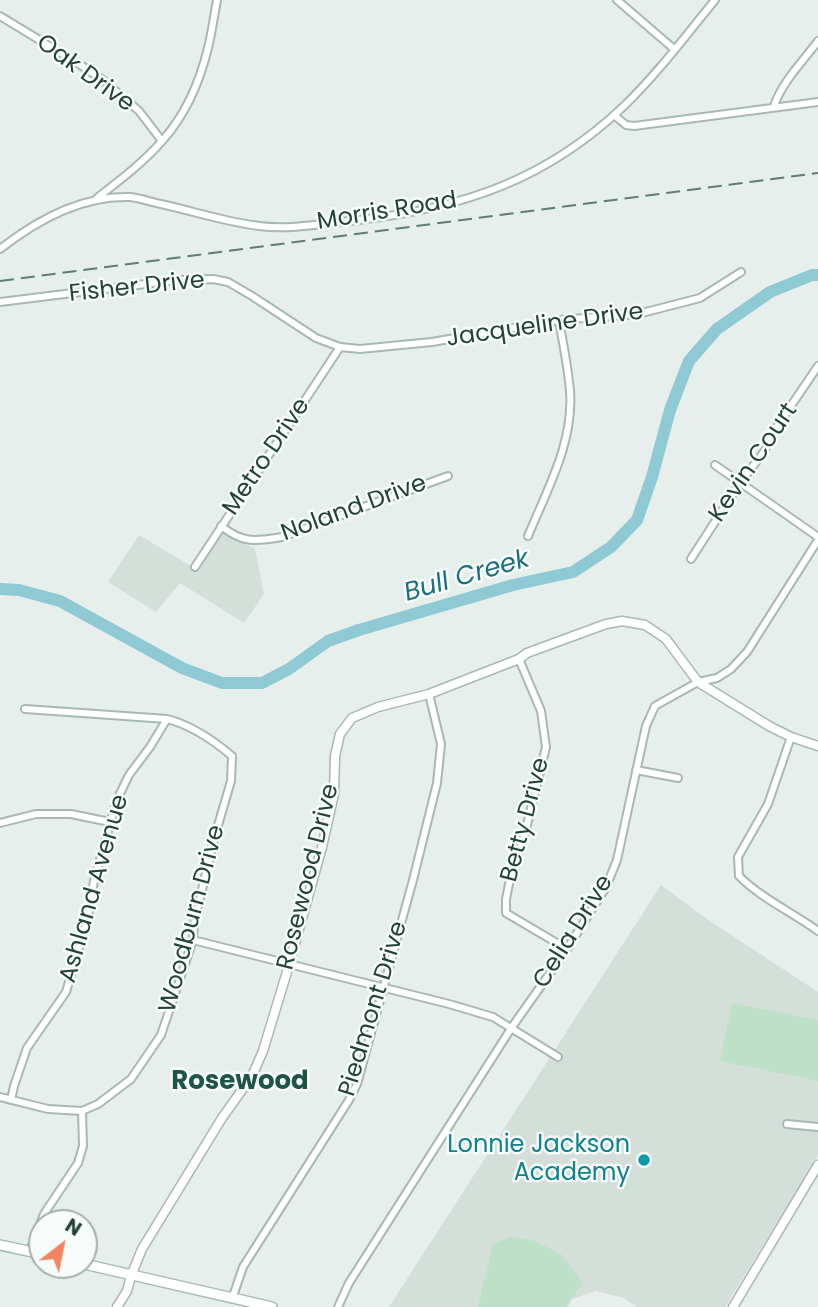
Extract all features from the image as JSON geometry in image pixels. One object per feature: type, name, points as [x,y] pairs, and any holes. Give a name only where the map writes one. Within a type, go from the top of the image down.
[{"type":"main road","points":[[0,1245],[28,1251]]},
{"type":"main road","points":[[98,1268],[272,1307]]},
{"type":"street","points":[[96,199],[134,168],[162,141],[176,122],[191,95],[208,50],[216,0]]},
{"type":"street","points":[[617,0],[674,49]]},
{"type":"street","name":"Morris Road","points":[[0,249],[23,231],[71,206],[96,199],[131,197],[262,227],[331,223],[402,214],[476,196],[549,164],[614,115],[715,0]]},
{"type":"street","name":"Oak Drive","points":[[0,16],[103,80],[139,111],[162,141]]},
{"type":"street","points":[[774,106],[784,86],[818,41]]},
{"type":"street","points":[[614,115],[626,125],[634,126],[818,102]]},
{"type":"street","name":"Jacqueline Drive","points":[[340,347],[360,349],[432,342],[559,320],[638,314],[700,298],[741,271]]},
{"type":"street","name":"Fisher Drive","points":[[0,302],[213,279],[228,282],[316,338],[340,347]]},
{"type":"street","points":[[528,536],[564,447],[570,415],[570,391],[559,320]]},
{"type":"street","name":"Metro Drive","points":[[195,567],[340,347]]},
{"type":"street","name":"Kevin Court","points":[[691,559],[818,366]]},
{"type":"street","points":[[715,465],[818,538]]},
{"type":"street","name":"Noland Drive","points":[[221,526],[242,540],[282,537],[448,476]]},
{"type":"street","name":"Celia Drive","points":[[338,1307],[349,1283],[512,1027],[567,949],[606,887],[617,860],[646,726],[655,706],[698,682],[717,678],[731,669],[747,652],[818,538]]},
{"type":"street","name":"Rosewood Drive","points":[[117,1307],[127,1290],[142,1249],[222,1118],[252,1076],[263,1051],[322,847],[334,794],[335,756],[340,734],[352,718],[378,707],[429,694],[519,659],[527,653],[606,624],[622,621],[645,625],[666,639],[698,682],[769,726],[818,746]]},
{"type":"street","name":"Betty Drive","points":[[519,659],[541,711],[546,747],[525,833],[510,879],[506,913],[567,949]]},
{"type":"street","name":"Piedmont Drive","points":[[232,1299],[243,1267],[357,1084],[437,783],[441,744],[429,694]]},
{"type":"street","name":"Woodburn Drive","points":[[25,709],[167,719],[182,723],[232,756],[231,781],[214,839],[192,940],[161,1035],[131,1079],[98,1104],[82,1111]]},
{"type":"street","name":"Ashland Avenue","points":[[11,1100],[27,1048],[66,992],[116,802],[129,775],[167,719]]},
{"type":"street","points":[[791,737],[768,804],[738,857],[739,876],[772,902],[818,930]]},
{"type":"street","points":[[636,770],[678,778]]},
{"type":"street","points":[[0,823],[36,814],[71,814],[110,822]]},
{"type":"street","points":[[192,940],[493,1017],[558,1057]]},
{"type":"street","points":[[0,1097],[48,1109],[82,1111],[83,1146],[78,1163],[47,1209]]},
{"type":"street","points":[[787,1124],[818,1127]]},
{"type":"street","points":[[733,1307],[818,1165]]},
{"type":"shaded area","points":[[223,532],[255,549],[264,594],[244,623],[180,583],[156,612],[108,582],[139,535],[199,571]]},
{"type":"shaded area","points":[[661,885],[707,919],[818,992],[818,1156],[725,1307],[637,1307],[624,1298],[596,1291],[572,1299],[568,1307],[389,1307]]},
{"type":"green space","points":[[732,1003],[818,1020],[818,1081],[720,1061]]},
{"type":"green space","points":[[511,1237],[535,1241],[561,1254],[583,1283],[566,1307],[478,1307],[493,1244]]},
{"type":"waterway","name":"Bull Creek","points":[[0,589],[19,590],[60,601],[182,668],[222,683],[262,683],[289,669],[328,641],[513,585],[573,572],[611,547],[637,520],[670,410],[689,361],[717,329],[770,292],[818,275]]},
{"type":"railway","points":[[0,281],[818,173]]},
{"type":"place","name":"Lonnie Jackson Academy","points":[[644,1160]]},
{"type":"district","name":"Rosewood","points":[[240,1082]]}]
